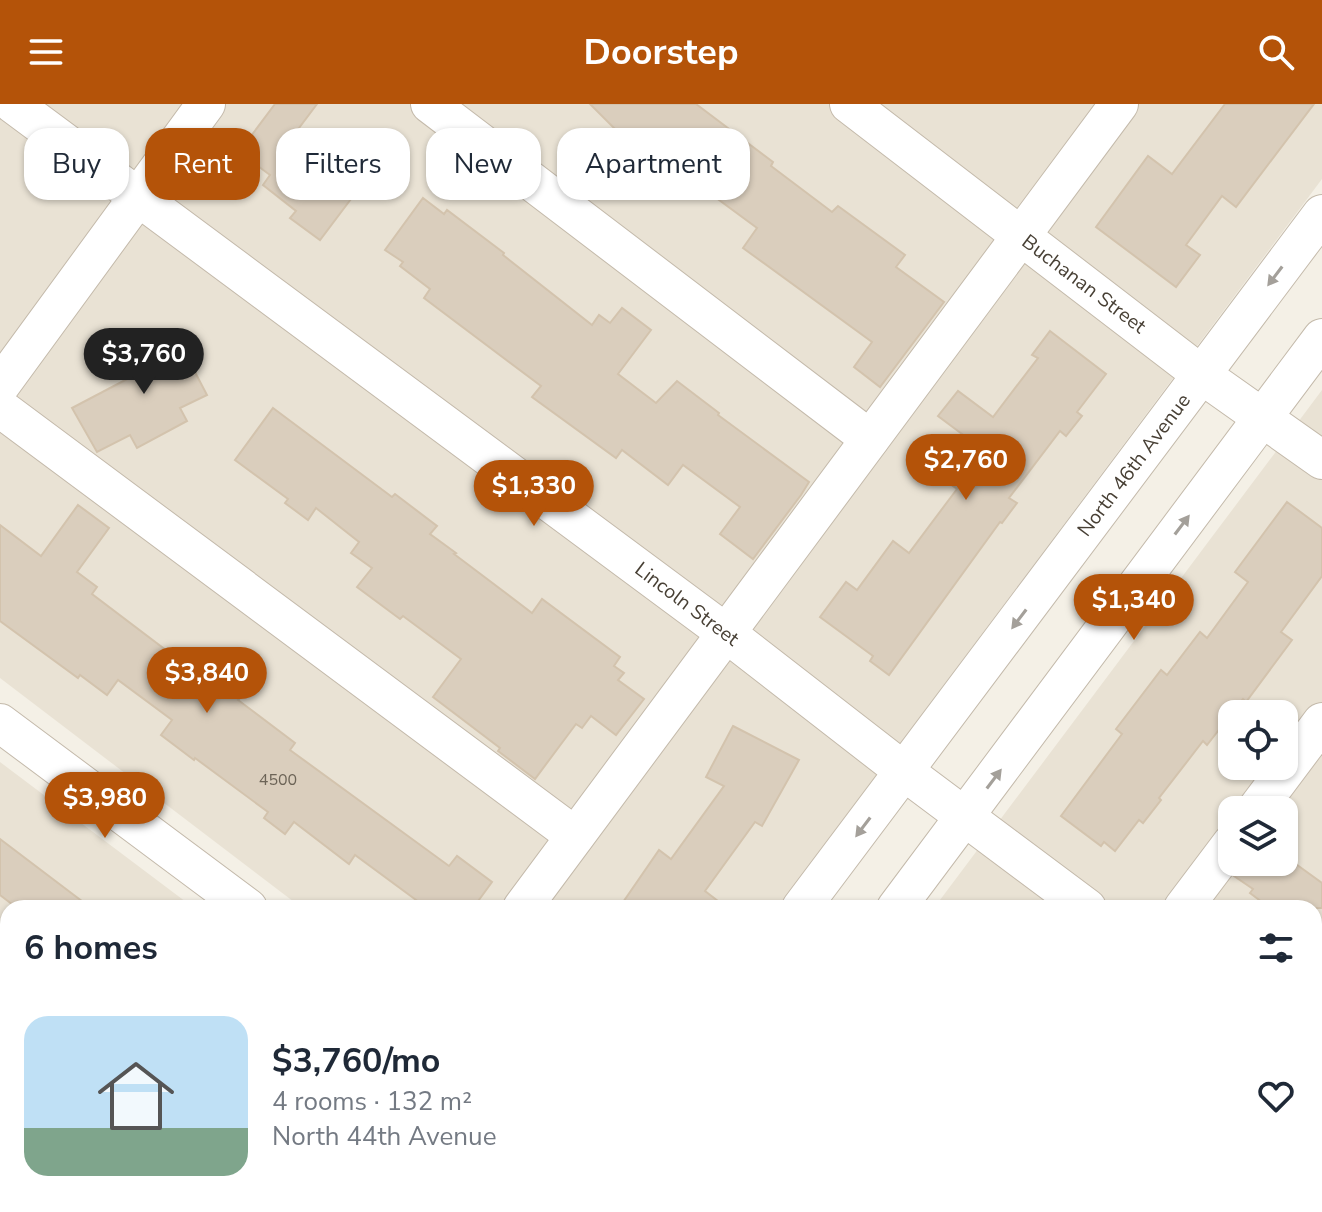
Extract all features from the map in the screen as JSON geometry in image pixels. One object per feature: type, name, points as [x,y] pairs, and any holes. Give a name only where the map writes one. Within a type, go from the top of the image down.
[{"type":"street","name":"Lincoln Street","points":[[13,104],[726,633],[1076,900]]},
{"type":"street","points":[[0,386],[206,104]]},
{"type":"street","points":[[430,104],[870,439]]},
{"type":"street","name":"Buchanan Street","points":[[849,104],[1202,375],[1322,460]]},
{"type":"street","points":[[528,900],[1119,104]]},
{"type":"street","name":"North 46th Avenue","points":[[807,900],[1322,214]]},
{"type":"street","points":[[902,900],[1322,338]]},
{"type":"street","points":[[0,408],[575,836]]},
{"type":"street","points":[[1272,796],[1310,762],[1322,722]]},
{"type":"street","points":[[0,723],[237,900]]},
{"type":"street","points":[[1189,900],[1218,862]]},
{"type":"shaded area","points":[[0,104],[1322,104],[1322,179],[783,900],[291,900],[0,678]]},
{"type":"shaded area","points":[[1322,390],[1322,900],[940,900]]},
{"type":"shaded area","points":[[0,762],[183,900],[0,900]]},
{"type":"building","points":[[275,104],[317,104],[299,128],[276,128],[276,195],[263,185],[270,175],[260,168],[260,128],[257,128]]},
{"type":"building","points":[[590,104],[696,104],[728,128],[614,128]]},
{"type":"building","points":[[1225,104],[1314,104],[1236,207],[1222,196],[1186,245],[1200,255],[1176,287],[1096,227],[1148,156],[1172,174]]},
{"type":"building","points":[[750,145],[773,162],[771,166],[832,212],[838,206],[905,255],[896,267],[944,302],[880,387],[854,367],[872,342],[743,248],[757,228],[719,200],[750,200]]},
{"type":"building","points":[[423,198],[444,214],[447,210],[592,325],[599,315],[610,323],[622,308],[651,330],[618,374],[656,403],[677,381],[809,482],[753,559],[720,534],[740,507],[683,465],[668,485],[622,450],[616,458],[532,397],[541,386],[424,298],[430,289],[400,266],[403,262],[385,250]]},
{"type":"building","points":[[282,200],[350,200],[320,240],[290,218],[296,211]]},
{"type":"building","points":[[173,330],[207,395],[180,408],[187,421],[137,448],[130,435],[97,452],[72,408],[133,376],[123,356]]},
{"type":"building","points":[[1050,331],[1106,374],[1077,412],[1082,416],[1066,436],[1060,431],[1009,498],[1017,503],[889,675],[870,661],[873,656],[820,617],[846,582],[857,590],[893,541],[909,553],[957,489],[938,475],[966,437],[938,416],[958,391],[993,417],[1038,358],[1032,355]]},
{"type":"building","points":[[273,408],[392,497],[395,494],[437,526],[430,534],[532,613],[542,599],[620,657],[614,666],[624,673],[618,680],[644,699],[616,735],[591,716],[582,728],[576,724],[535,779],[433,697],[461,659],[357,587],[372,568],[351,553],[359,542],[316,508],[308,520],[285,503],[288,499],[235,460]]},
{"type":"building","points":[[1287,502],[1322,528],[1322,576],[1281,632],[1292,640],[1247,700],[1218,700],[1218,731],[1207,745],[1203,741],[1143,823],[1139,820],[1115,851],[1104,842],[1101,846],[1061,816],[1122,734],[1116,729],[1161,670],[1167,675],[1200,632],[1207,638],[1248,582],[1235,572]]},
{"type":"building","points":[[78,505],[109,528],[77,572],[97,587],[92,594],[187,666],[192,659],[242,696],[238,700],[295,743],[290,750],[449,866],[457,856],[492,882],[479,900],[416,900],[355,855],[349,864],[294,822],[285,834],[264,818],[268,812],[161,735],[172,720],[118,680],[107,695],[80,675],[78,678],[0,621],[0,525],[41,556]]},
{"type":"building","points":[[733,726],[799,760],[762,826],[755,822],[705,891],[717,900],[625,900],[659,850],[671,859],[724,786],[706,777]]},
{"type":"building","points":[[0,839],[80,900],[7,900],[0,895]]},
{"type":"building","points":[[1298,866],[1322,883],[1322,900],[1259,900],[1250,893],[1253,889],[1234,876],[1298,876]]}]
